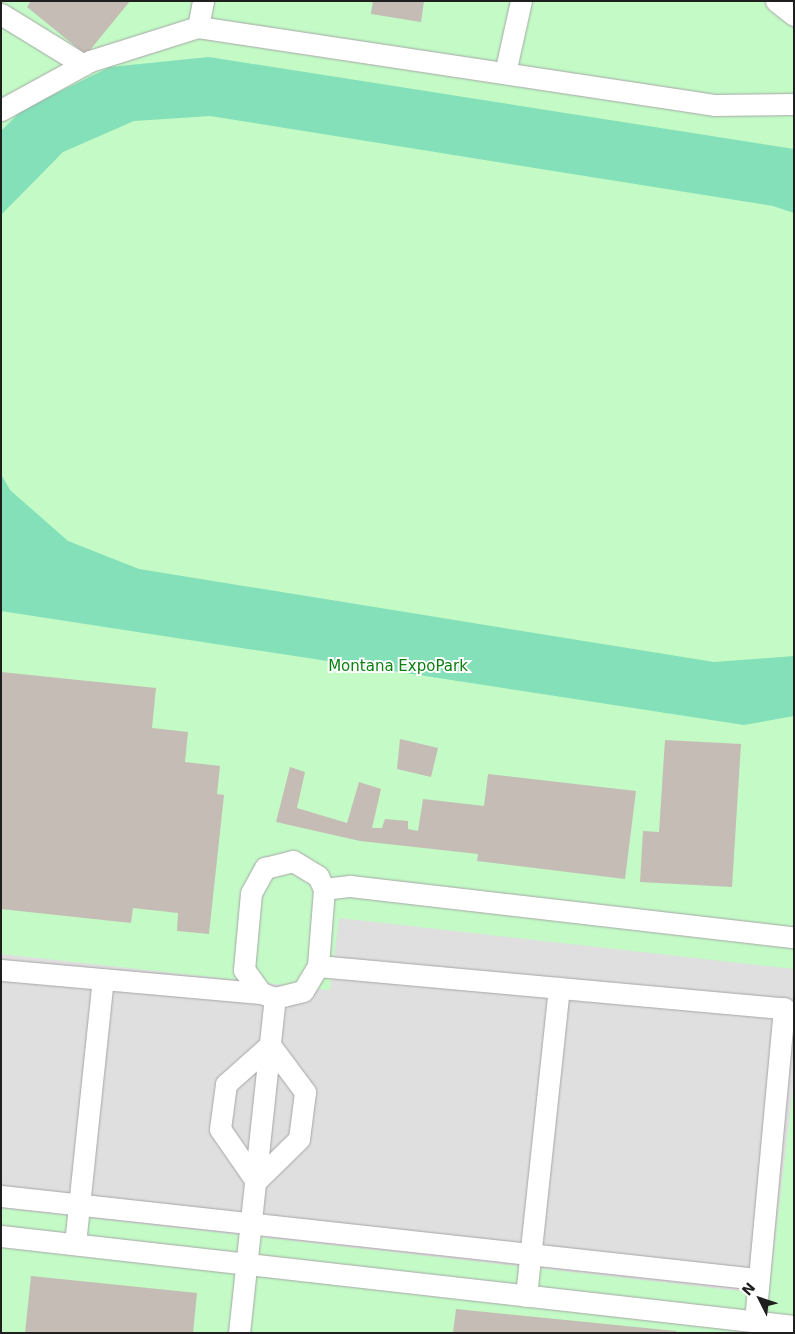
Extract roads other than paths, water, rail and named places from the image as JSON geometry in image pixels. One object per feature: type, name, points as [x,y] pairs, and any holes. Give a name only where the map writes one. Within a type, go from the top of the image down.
[{"type":"street","points":[[198,26],[203,1]]},
{"type":"street","points":[[505,73],[521,1]]},
{"type":"street","points":[[776,1],[794,15]]},
{"type":"street","points":[[1,14],[84,65]]},
{"type":"street","points":[[1,110],[84,65],[198,26],[715,105],[794,104]]},
{"type":"street","points":[[1,970],[268,995],[303,991],[318,966],[324,889],[318,876],[293,861],[278,862],[256,879],[243,955],[244,970],[268,995],[270,1044],[248,1264],[239,1333]]},
{"type":"street","points":[[324,889],[350,886],[794,937]]},
{"type":"street","points":[[318,966],[789,1007],[754,1322]]},
{"type":"street","points":[[75,1244],[103,979]]},
{"type":"street","points":[[526,1296],[558,988]]},
{"type":"street","points":[[256,1181],[299,1139],[305,1092],[270,1044]]},
{"type":"street","points":[[256,1181],[220,1129],[226,1084],[270,1044]]},
{"type":"street","points":[[1,1196],[758,1279]]},
{"type":"street","points":[[1,1236],[794,1326]]},
{"type":"park label","name":"Montana ExpoPark","points":[[398,667]]}]
